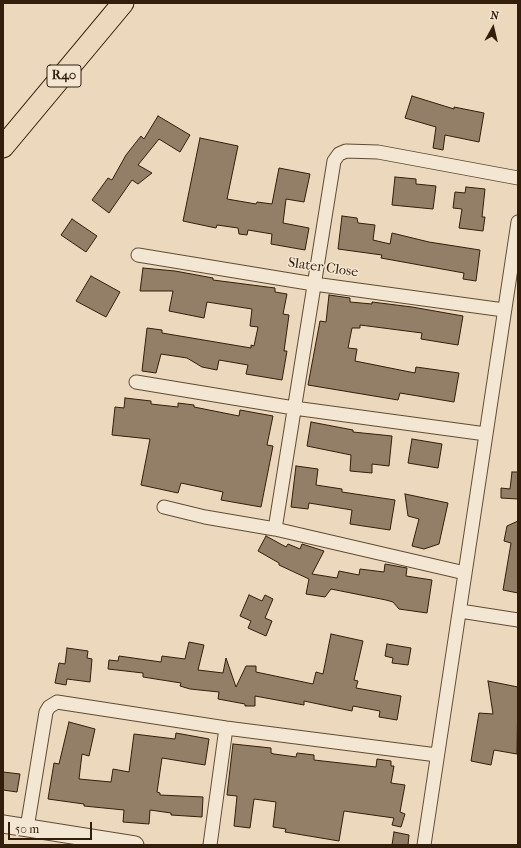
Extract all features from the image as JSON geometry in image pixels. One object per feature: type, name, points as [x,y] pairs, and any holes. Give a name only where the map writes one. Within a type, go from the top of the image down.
[{"type":"main road","name":"R40","points":[[3,147],[123,3]]},
{"type":"street","points":[[275,529],[334,161],[339,154],[346,150],[394,154],[518,178]]},
{"type":"street","points":[[424,845],[518,222]]},
{"type":"street","name":"Slater Close","points":[[138,255],[314,284],[504,310]]},
{"type":"street","points":[[136,382],[294,408],[486,434]]},
{"type":"street","points":[[164,507],[205,517],[275,529],[465,573]]},
{"type":"street","points":[[460,611],[518,620]]},
{"type":"street","points":[[27,828],[46,712],[49,707],[57,702],[226,728],[437,754]]},
{"type":"street","points":[[210,845],[226,728]]},
{"type":"street","points":[[3,824],[135,845]]},
{"type":"building","points":[[412,96],[454,109],[454,107],[484,113],[479,142],[445,135],[443,150],[433,148],[436,127],[405,118]]},
{"type":"building","points":[[158,116],[190,135],[180,152],[159,139],[138,165],[152,173],[138,184],[132,180],[109,213],[92,200],[108,178],[112,180],[126,155],[141,136],[144,139]]},
{"type":"building","points":[[200,138],[238,146],[227,199],[256,204],[257,202],[272,204],[279,168],[310,174],[304,202],[286,199],[283,223],[309,228],[305,250],[271,244],[272,234],[248,230],[247,235],[239,234],[238,228],[217,225],[216,228],[183,221]]},
{"type":"building","points":[[395,177],[416,179],[416,184],[436,186],[433,209],[392,205]]},
{"type":"building","points":[[466,187],[485,189],[482,217],[485,217],[483,231],[459,228],[462,209],[453,208],[455,192],[465,193]]},
{"type":"building","points":[[342,216],[357,218],[358,223],[375,225],[373,240],[390,244],[392,233],[429,242],[480,250],[476,281],[463,279],[464,273],[381,258],[382,255],[338,249]]},
{"type":"building","points":[[72,219],[97,236],[86,252],[61,235]]},
{"type":"building","points":[[143,268],[175,271],[213,278],[213,280],[275,288],[275,292],[287,294],[283,314],[289,315],[284,351],[287,351],[282,380],[246,374],[248,365],[219,360],[217,370],[202,367],[187,358],[161,354],[156,373],[142,371],[147,328],[162,330],[162,333],[251,348],[251,345],[254,346],[258,327],[250,326],[252,309],[207,302],[204,318],[169,311],[173,291],[140,291]]},
{"type":"building","points":[[91,276],[120,292],[106,317],[76,301]]},
{"type":"building","points":[[329,295],[350,298],[350,302],[372,304],[372,302],[463,316],[458,345],[421,339],[422,333],[360,325],[360,328],[352,328],[348,348],[357,349],[355,361],[415,373],[416,367],[459,373],[454,402],[400,393],[398,400],[308,385],[320,321],[326,322]]},
{"type":"building","points":[[125,398],[151,401],[151,404],[178,407],[178,403],[194,405],[194,407],[239,416],[240,410],[273,416],[267,445],[273,446],[261,507],[221,500],[223,492],[181,483],[178,493],[141,485],[150,439],[112,435],[115,407],[124,408]]},
{"type":"building","points":[[311,422],[353,430],[353,432],[392,436],[389,466],[372,464],[372,473],[350,471],[351,455],[307,446]]},
{"type":"building","points":[[412,439],[442,444],[438,468],[408,463]]},
{"type":"building","points":[[296,466],[318,469],[316,485],[342,489],[342,492],[395,500],[390,530],[350,524],[352,510],[309,503],[308,509],[291,507]]},
{"type":"building","points":[[512,472],[518,472],[518,499],[501,498],[501,488],[510,489]]},
{"type":"building","points":[[405,494],[448,503],[439,544],[424,549],[412,546],[419,519],[408,516]]},
{"type":"building","points":[[518,521],[518,593],[503,590],[511,543],[504,541],[507,526]]},
{"type":"building","points":[[266,536],[286,547],[288,544],[300,549],[302,544],[324,551],[312,574],[337,578],[339,571],[359,575],[360,569],[384,572],[385,564],[407,568],[406,576],[432,580],[427,613],[399,609],[393,602],[331,589],[325,597],[306,594],[309,579],[279,565],[279,563],[258,551]]},
{"type":"building","points":[[249,595],[262,601],[265,595],[273,599],[265,618],[272,621],[266,636],[248,628],[251,621],[240,616]]},
{"type":"building","points":[[331,634],[363,641],[354,680],[358,681],[356,688],[401,696],[397,720],[379,717],[380,711],[353,706],[352,711],[304,701],[304,705],[255,696],[255,706],[245,706],[245,704],[218,699],[219,692],[190,689],[180,686],[181,683],[143,677],[143,673],[108,669],[109,660],[118,661],[119,656],[161,662],[162,656],[185,659],[189,642],[204,645],[198,670],[223,673],[226,658],[236,687],[246,666],[256,666],[256,672],[313,684],[316,672],[323,674]]},
{"type":"building","points":[[387,644],[411,648],[408,665],[392,663],[393,658],[385,656]]},
{"type":"building","points":[[67,648],[88,651],[87,658],[92,659],[90,682],[67,679],[66,685],[55,683],[59,663],[65,664]]},
{"type":"building","points":[[488,681],[518,687],[517,754],[494,750],[491,765],[471,761],[479,713],[493,714]]},
{"type":"building","points":[[69,722],[95,729],[89,756],[82,754],[79,779],[111,782],[113,769],[129,772],[134,734],[175,739],[176,733],[209,739],[205,765],[162,758],[157,792],[160,793],[160,795],[203,797],[202,817],[171,815],[171,813],[150,810],[149,824],[123,822],[124,810],[84,806],[84,804],[48,799],[54,763],[59,764]]},
{"type":"building","points":[[233,744],[271,748],[271,753],[274,754],[296,757],[297,753],[314,755],[314,760],[376,767],[377,759],[391,761],[391,766],[394,766],[391,783],[405,785],[400,812],[405,814],[401,827],[392,825],[394,818],[344,811],[339,841],[285,832],[286,829],[273,827],[276,802],[254,799],[250,828],[234,826],[237,796],[227,795]]},
{"type":"building","points":[[3,772],[20,774],[17,792],[3,790]]},
{"type":"building","points":[[394,832],[409,835],[408,845],[392,845]]}]
